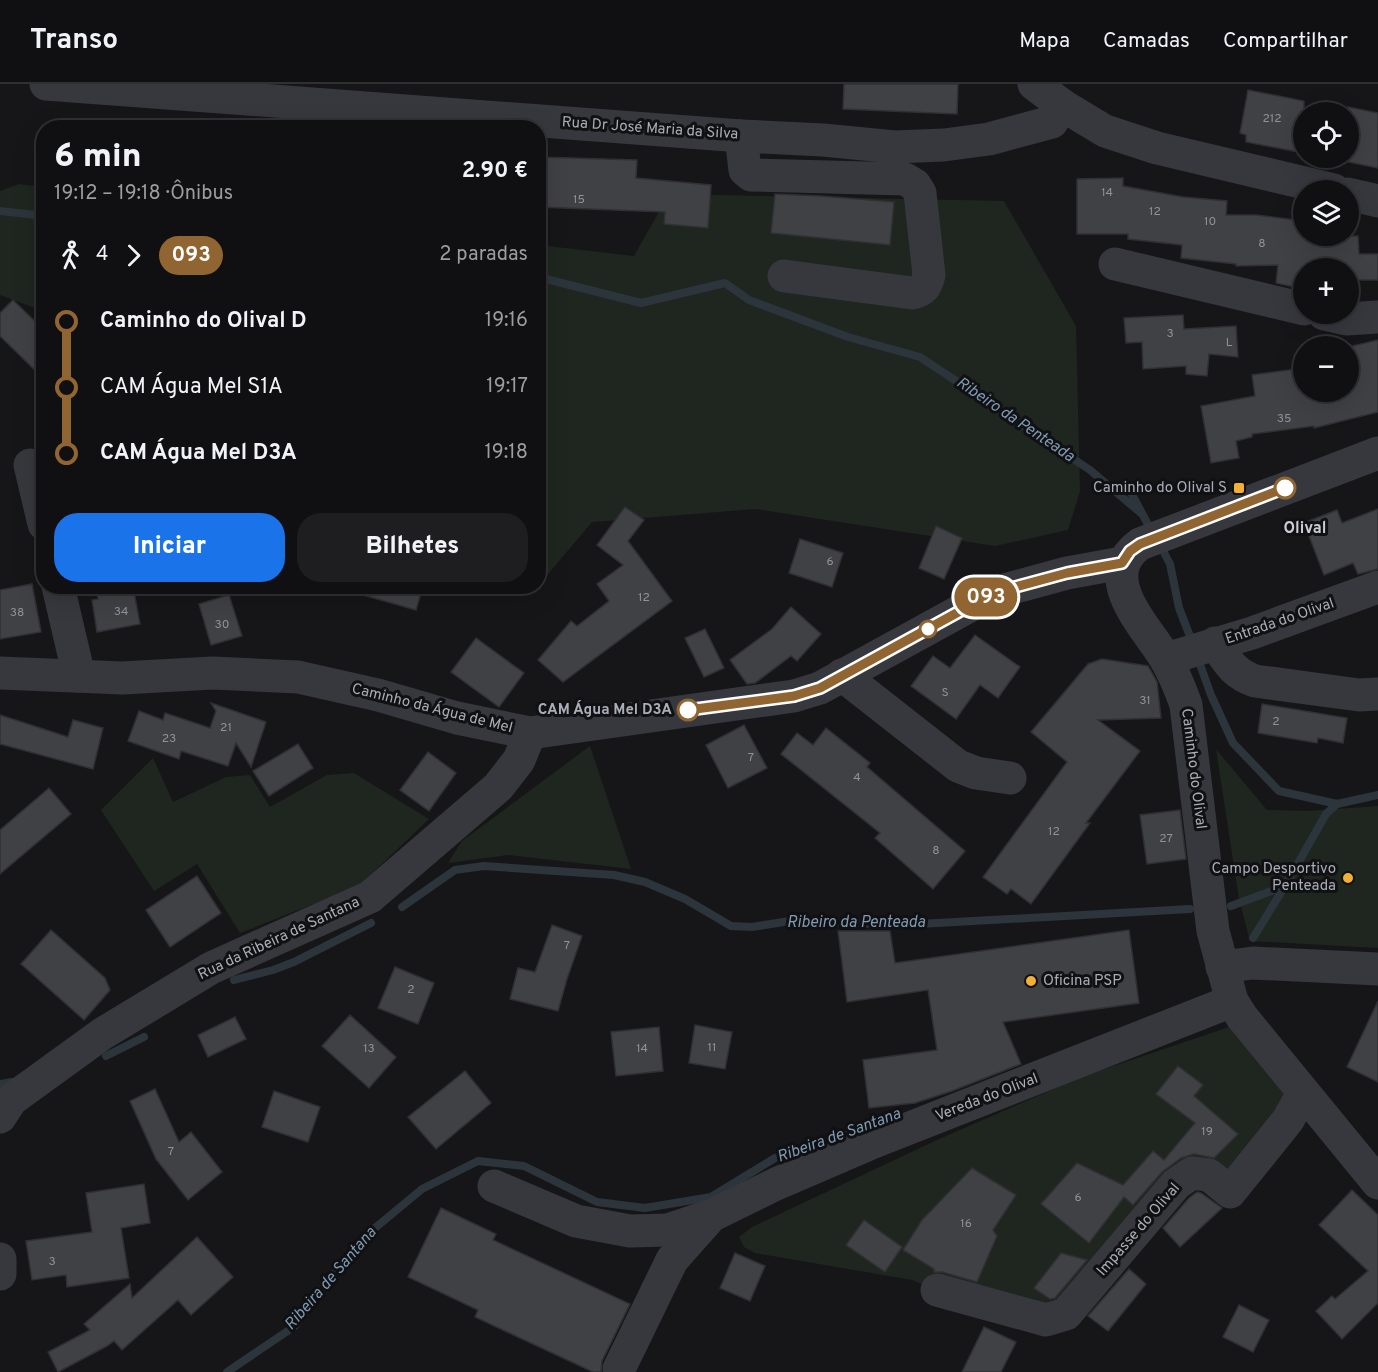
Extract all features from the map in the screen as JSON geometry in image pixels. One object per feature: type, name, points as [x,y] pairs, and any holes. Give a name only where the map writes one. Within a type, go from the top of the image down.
[{"type":"street","name":"Rua Dr José Maria da Silva","points":[[46,84],[527,120]]},
{"type":"street","points":[[1034,84],[1062,105],[1105,131],[1157,148],[1293,180]]},
{"type":"street","name":"Rua Dr José Maria da Silva","points":[[546,121],[895,147],[944,145],[989,139],[1053,122],[1062,105]]},
{"type":"street","points":[[741,136],[745,171],[752,175],[905,179],[915,185],[920,194],[929,276],[921,291],[912,293],[784,276]]},
{"type":"street","points":[[1359,197],[1378,201]]},
{"type":"street","points":[[1115,264],[1293,306]]},
{"type":"street","points":[[1359,318],[1378,317]]},
{"type":"street","points":[[1122,563],[1130,551],[1140,544],[1378,453]]},
{"type":"street","points":[[30,465],[36,490]]},
{"type":"street","name":"Caminho do Olival","points":[[1122,563],[1121,581],[1127,600],[1166,659],[1178,681],[1186,705],[1213,931],[1232,1001],[1242,1017],[1378,1183]]},
{"type":"street","name":"Caminho da Água de Mel","points":[[0,673],[122,678],[213,673],[298,677],[378,694],[457,718],[530,733],[794,696],[820,688],[993,593],[1067,573],[1122,563]]},
{"type":"street","name":"Entrada do Olival","points":[[1378,587],[1252,633],[1215,643],[1229,664],[1241,676],[1255,681],[1359,695],[1378,694]]},
{"type":"street","points":[[60,594],[79,676]]},
{"type":"street","points":[[1166,659],[1215,643]]},
{"type":"street","points":[[842,675],[958,766],[967,771],[1010,778]]},
{"type":"street","name":"Rua da Ribeira de Santana","points":[[5,1108],[102,1034],[211,968],[370,897],[498,787],[519,760],[530,733]]},
{"type":"street","points":[[1222,967],[1253,963],[1378,969]]},
{"type":"street","name":"Vereda do Olival","points":[[494,1186],[576,1221],[630,1231],[668,1230],[711,1216],[776,1184],[869,1144],[1232,1001]]},
{"type":"street","name":"Impasse do Olival","points":[[937,1290],[1046,1320],[1066,1314],[1176,1185],[1192,1173],[1209,1175],[1230,1192],[1288,1120],[1303,1093]]},
{"type":"street","name":"Vereda do Olival","points":[[619,1369],[672,1260],[711,1216]]},
{"type":"street","points":[[0,1259],[0,1274]]},
{"type":"shaded area","points":[[19,184],[36,186],[36,308],[0,295],[0,191]]},
{"type":"shaded area","points":[[669,194],[1004,201],[1076,326],[1080,491],[1068,530],[995,546],[756,509],[592,522],[546,577],[546,246],[634,256]]},
{"type":"shaded area","points":[[590,746],[631,869],[508,855],[448,863],[462,841]]},
{"type":"shaded area","points":[[1216,749],[1267,810],[1307,811],[1378,806],[1378,948],[1250,941],[1239,899]]},
{"type":"shaded area","points":[[153,758],[173,802],[226,777],[250,775],[270,807],[327,775],[354,773],[429,819],[359,886],[240,933],[197,864],[154,891],[101,810]]},
{"type":"shaded area","points":[[1229,1027],[1303,1093],[1230,1192],[1192,1173],[1066,1314],[937,1290],[912,1280],[755,1253],[744,1247],[739,1237],[752,1227],[937,1140],[1081,1077]]},
{"type":"building","points":[[844,84],[958,84],[957,114],[843,109]]},
{"type":"building","points":[[1248,90],[1304,101],[1293,102],[1293,151],[1246,142],[1246,135],[1240,133]]},
{"type":"building","points":[[1359,109],[1378,113],[1378,168],[1359,164]]},
{"type":"building","points":[[546,157],[637,160],[636,178],[711,185],[708,228],[664,224],[665,212],[546,207]]},
{"type":"building","points":[[1123,178],[1123,186],[1183,197],[1227,201],[1226,215],[1256,215],[1293,220],[1293,246],[1359,246],[1359,254],[1378,254],[1378,280],[1359,280],[1359,258],[1293,258],[1293,287],[1276,283],[1278,265],[1236,266],[1236,264],[1181,258],[1182,245],[1128,239],[1128,234],[1077,234],[1077,179]]},
{"type":"building","points":[[775,194],[894,202],[890,245],[771,233]]},
{"type":"building","points":[[13,300],[36,322],[36,371],[0,336],[0,313]]},
{"type":"building","points":[[1183,315],[1184,329],[1236,326],[1238,357],[1209,354],[1207,376],[1186,374],[1186,366],[1143,369],[1142,342],[1126,343],[1124,318]]},
{"type":"building","points":[[1378,340],[1378,412],[1314,428],[1314,426],[1252,434],[1252,437],[1236,441],[1239,458],[1211,463],[1201,406],[1255,396],[1252,375],[1293,369],[1293,402],[1359,402],[1359,344]]},
{"type":"building","points":[[625,507],[644,520],[628,541],[672,601],[563,682],[538,660],[571,621],[577,626],[609,601],[597,584],[623,565],[597,545]]},
{"type":"building","points":[[1378,509],[1378,569],[1358,574],[1353,563],[1324,575],[1304,523],[1337,510],[1342,523]]},
{"type":"building","points":[[936,526],[962,538],[944,579],[919,568]]},
{"type":"building","points":[[800,539],[843,553],[832,587],[789,573]]},
{"type":"building","points":[[32,584],[41,632],[0,639],[0,590]]},
{"type":"building","points":[[97,594],[134,594],[140,624],[97,632],[92,600],[98,599]]},
{"type":"building","points":[[360,594],[421,594],[416,610]]},
{"type":"building","points":[[229,595],[242,636],[211,645],[199,604]]},
{"type":"building","points":[[791,607],[821,634],[797,661],[791,656],[755,683],[747,684],[730,660],[772,629]]},
{"type":"building","points":[[705,629],[724,668],[704,677],[685,638]]},
{"type":"building","points":[[975,635],[1020,667],[998,698],[980,685],[956,719],[911,686],[933,656],[950,668]]},
{"type":"building","points":[[476,638],[524,673],[499,707],[451,672]]},
{"type":"building","points":[[1102,659],[1148,666],[1157,682],[1161,718],[1098,720],[1140,751],[1086,823],[1090,823],[1031,904],[1011,889],[1007,894],[983,877],[1067,762],[1031,732],[1088,664]]},
{"type":"building","points":[[211,703],[266,722],[251,767],[236,743],[228,766],[181,751],[179,759],[128,741],[139,711],[163,720],[165,713],[210,728],[216,711]]},
{"type":"building","points":[[1262,704],[1347,718],[1343,743],[1318,738],[1317,743],[1258,733]]},
{"type":"building","points":[[0,715],[68,737],[73,720],[103,728],[93,769],[0,744]]},
{"type":"building","points":[[744,725],[767,768],[728,788],[706,745]]},
{"type":"building","points":[[826,728],[870,763],[867,767],[965,851],[933,889],[875,838],[880,833],[781,754],[797,733],[813,745]]},
{"type":"building","points":[[298,744],[313,768],[269,796],[253,771]]},
{"type":"building","points":[[428,752],[456,773],[429,811],[400,790]]},
{"type":"building","points":[[49,788],[71,814],[0,874],[0,830]]},
{"type":"building","points":[[1180,810],[1186,859],[1147,864],[1140,815]]},
{"type":"building","points":[[197,876],[221,913],[170,947],[146,910]]},
{"type":"building","points":[[552,925],[582,936],[558,1011],[510,999],[518,968],[535,972]]},
{"type":"building","points":[[51,930],[105,978],[110,990],[84,1020],[21,964]]},
{"type":"building","points":[[1129,930],[1139,1003],[1003,1022],[1021,1064],[915,1103],[869,1108],[863,1060],[937,1050],[928,990],[847,1002],[838,931],[890,931],[895,963]]},
{"type":"building","points":[[395,967],[434,983],[418,1024],[378,1008]]},
{"type":"building","points":[[1378,1001],[1378,1082],[1347,1067]]},
{"type":"building","points":[[350,1015],[396,1057],[369,1088],[322,1046]]},
{"type":"building","points":[[235,1017],[246,1039],[208,1057],[198,1035]]},
{"type":"building","points":[[695,1025],[732,1032],[725,1069],[689,1063]]},
{"type":"building","points":[[659,1027],[663,1071],[616,1076],[611,1032]]},
{"type":"building","points":[[1178,1066],[1203,1085],[1194,1096],[1238,1134],[1214,1158],[1194,1154],[1181,1158],[1162,1172],[1133,1205],[1124,1197],[1089,1243],[1041,1204],[1077,1163],[1123,1185],[1153,1151],[1164,1160],[1195,1123],[1156,1094]]},
{"type":"building","points":[[465,1071],[491,1103],[436,1149],[408,1117]]},
{"type":"building","points":[[155,1089],[179,1142],[191,1132],[222,1172],[188,1200],[156,1159],[130,1101]]},
{"type":"building","points":[[274,1091],[320,1107],[308,1142],[262,1127]]},
{"type":"building","points":[[972,1168],[1016,1195],[993,1230],[997,1236],[977,1282],[942,1272],[934,1272],[934,1269],[903,1250],[922,1220]]},
{"type":"building","points":[[144,1184],[150,1223],[121,1228],[129,1278],[67,1287],[66,1275],[32,1280],[26,1241],[92,1232],[86,1193]]},
{"type":"building","points":[[1352,1190],[1378,1215],[1378,1303],[1342,1339],[1316,1311],[1332,1296],[1335,1299],[1368,1271],[1319,1225]]},
{"type":"building","points":[[1197,1192],[1222,1208],[1180,1247],[1163,1228]]},
{"type":"building","points":[[441,1208],[496,1234],[493,1240],[630,1304],[602,1361],[601,1372],[593,1372],[475,1317],[478,1310],[408,1277]]},
{"type":"building","points":[[864,1220],[902,1247],[885,1272],[846,1245]]},
{"type":"building","points":[[197,1237],[233,1277],[191,1315],[178,1300],[122,1350],[114,1341],[58,1372],[48,1352],[90,1330],[84,1324],[130,1284],[132,1298]]},
{"type":"building","points":[[735,1253],[765,1266],[750,1301],[720,1288]]},
{"type":"building","points":[[1061,1253],[1087,1260],[1055,1298],[1050,1299],[1034,1288]]},
{"type":"building","points":[[1129,1269],[1146,1284],[1108,1331],[1088,1316]]},
{"type":"building","points":[[1239,1305],[1269,1320],[1253,1352],[1223,1337]]},
{"type":"building","points":[[984,1327],[1016,1342],[1001,1372],[962,1372]]},
{"type":"waterway","name":"Ribeiro da Penteada","points":[[0,211],[36,215]]},
{"type":"waterway","name":"Ribeiro da Penteada","points":[[546,279],[641,303],[725,283],[749,300],[848,337],[920,357],[1090,470],[1142,514],[1129,489],[1152,532]]},
{"type":"waterway","name":"Ribeiro da Penteada","points":[[1159,543],[1170,564],[1179,608],[1193,644]]},
{"type":"waterway","name":"Ribeiro da Penteada","points":[[1197,656],[1211,695],[1233,743],[1279,791],[1337,804],[1378,795]]},
{"type":"waterway","name":"Ribeiro da Penteada","points":[[1231,906],[1285,886],[1326,814],[1337,804]]},
{"type":"waterway","name":"Ribeiro da Penteada","points":[[402,907],[455,870],[484,866],[614,875],[645,882],[685,899],[731,926],[752,927],[790,921],[901,925],[1190,909]]},
{"type":"waterway","name":"Ribeira de Santana","points":[[1253,938],[1285,886]]},
{"type":"waterway","name":"Ribeiro da Penteada","points":[[234,980],[294,962],[371,923]]},
{"type":"waterway","name":"Ribeiro da Penteada","points":[[106,1056],[144,1037]]},
{"type":"waterway","name":"Ribeiro da Penteada","points":[[0,1084],[12,1082]]},
{"type":"waterway","name":"Ribeira de Santana","points":[[227,1372],[295,1326],[329,1279],[375,1228],[422,1189],[478,1161],[524,1166],[597,1202],[645,1208],[711,1197],[775,1158],[867,1128]]},
{"type":"bus line","name":"093","points":[[688,710],[794,696],[820,688],[993,593],[1067,573],[1122,563],[1130,551],[1140,544],[1285,488]]},
{"type":"place","name":"Caminho do Olival S","points":[[1239,488]]},
{"type":"place","name":"CAM Água Mel D3A","points":[[688,710]]},
{"type":"place","name":"Campo Desportivo Penteada","points":[[1348,878]]},
{"type":"place","name":"Oficina PSP","points":[[1031,981]]},
{"type":"district","name":"Olival","points":[[1305,529]]}]
